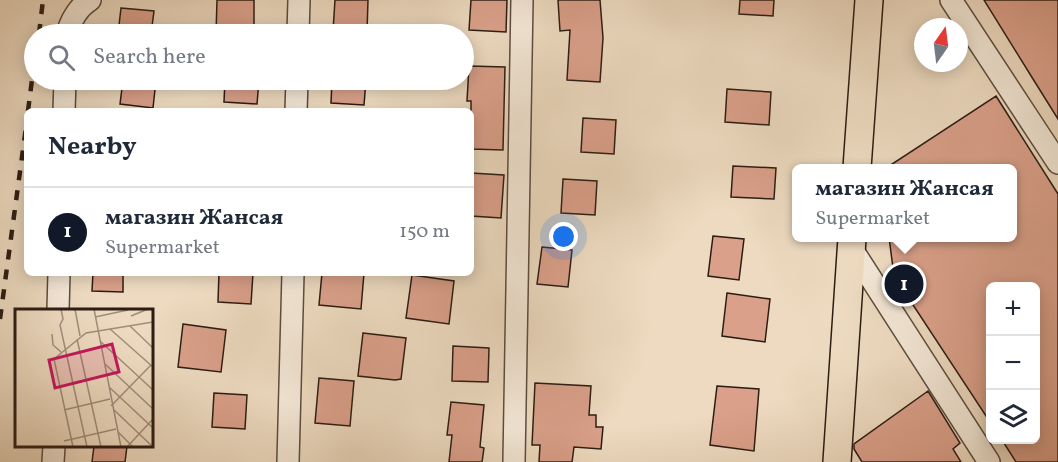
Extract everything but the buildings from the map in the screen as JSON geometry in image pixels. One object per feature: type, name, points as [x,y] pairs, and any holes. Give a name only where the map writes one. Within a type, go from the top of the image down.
[{"type":"main road","points":[[857,164],[869,0]]},
{"type":"main road","points":[[837,462],[852,243]]},
{"type":"street","points":[[298,24],[299,0]]},
{"type":"street","points":[[514,462],[522,0]]},
{"type":"street","points":[[951,0],[1058,164]]},
{"type":"street","points":[[70,24],[71,19],[87,2]]},
{"type":"street","points":[[64,108],[65,90]]},
{"type":"street","points":[[296,108],[297,90]]},
{"type":"street","points":[[852,243],[989,462]]},
{"type":"street","points":[[58,309],[59,276]]},
{"type":"street","points":[[288,462],[293,276]]},
{"type":"street","points":[[53,462],[54,447]]},
{"type":"railway","points":[[40,24],[43,0]]},
{"type":"railway","points":[[28,108],[31,90]]},
{"type":"railway","points":[[0,319],[24,142]]},
{"type":"place","name":"магазин Жансая","points":[[904,284]]}]
